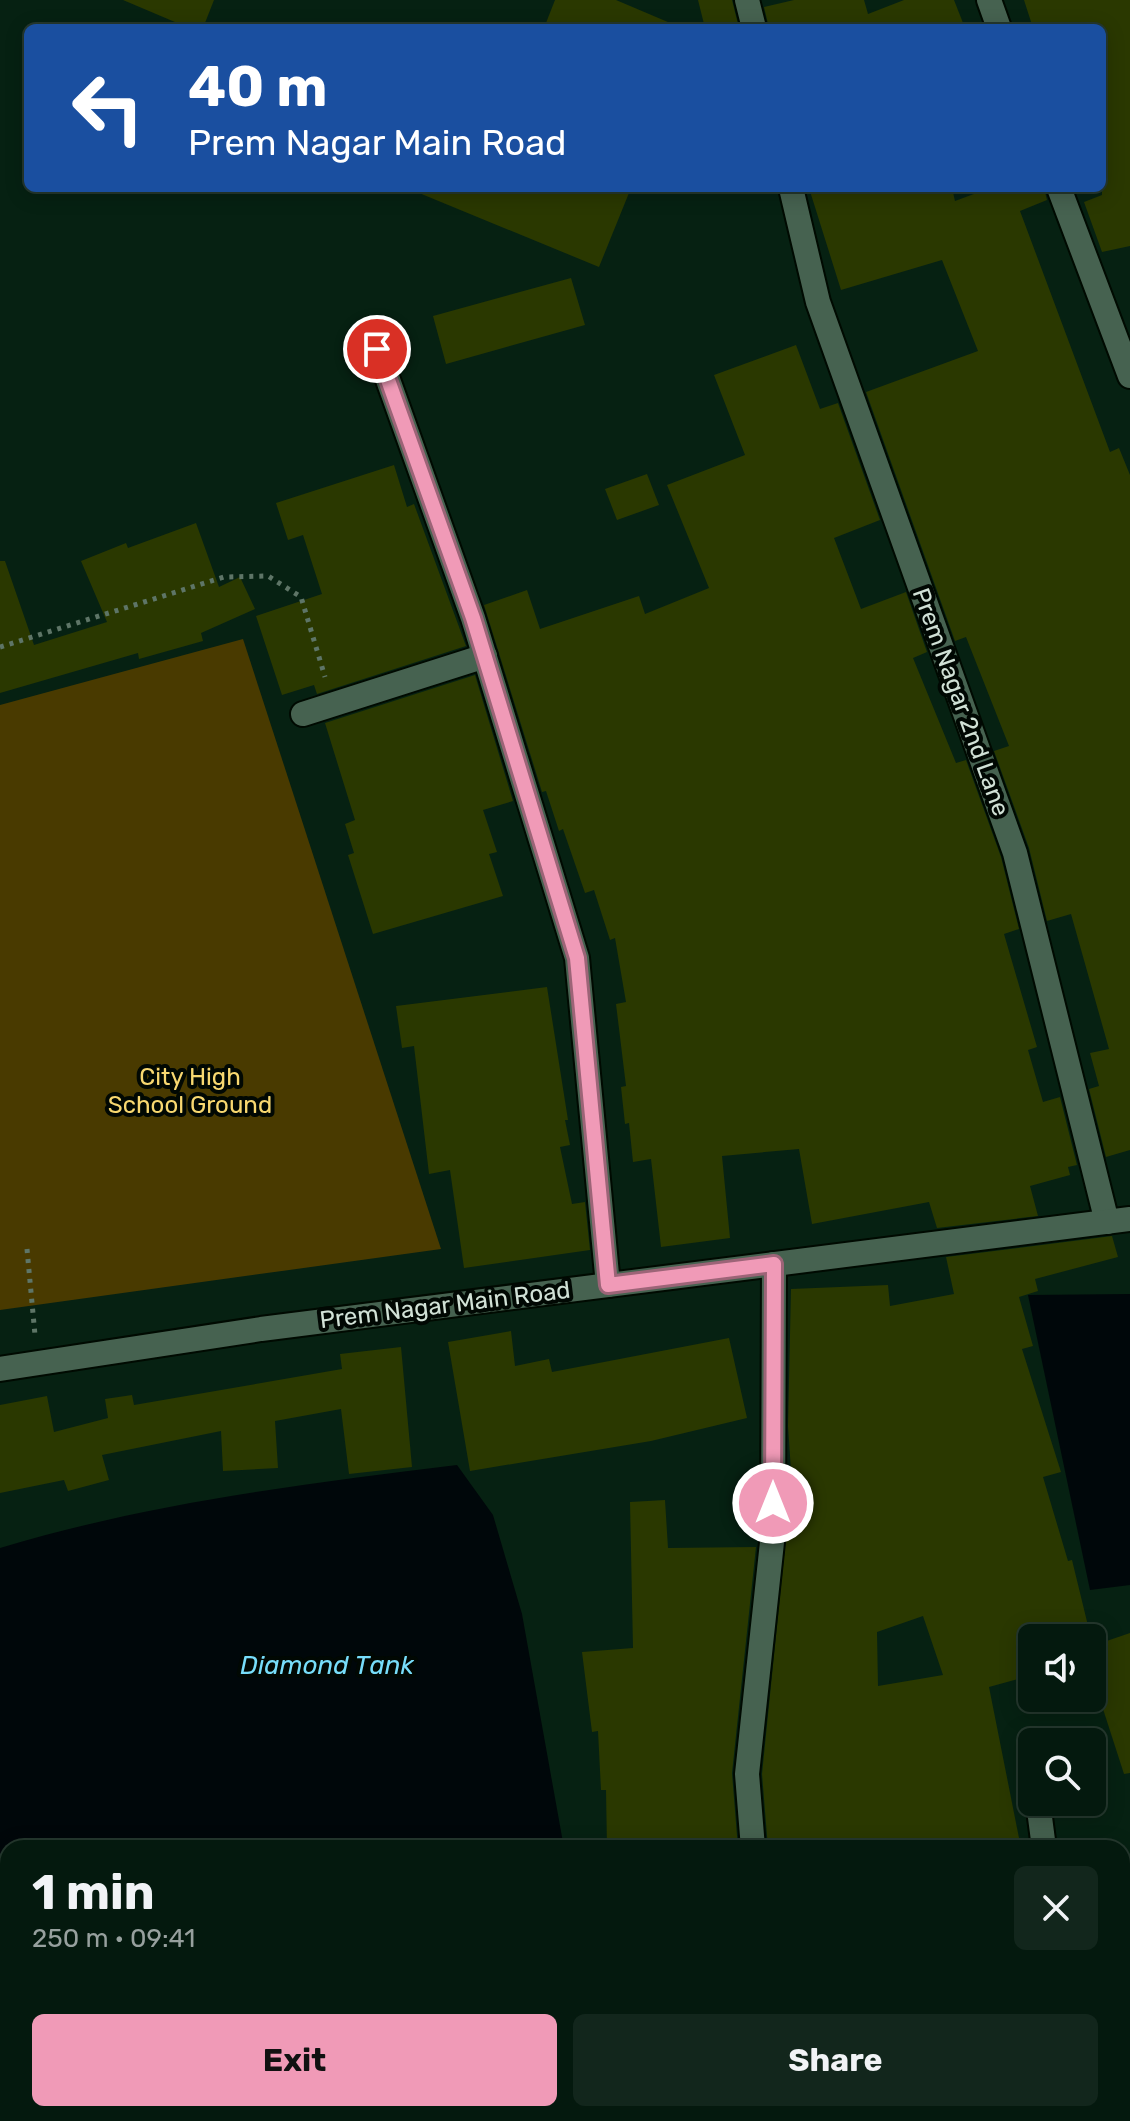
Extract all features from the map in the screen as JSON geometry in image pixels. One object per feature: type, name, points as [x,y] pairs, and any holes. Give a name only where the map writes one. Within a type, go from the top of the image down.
[{"type":"street","points":[[747,0],[753,24]]},
{"type":"street","points":[[989,0],[998,24]]},
{"type":"street","name":"Prem Nagar 2nd Lane","points":[[792,192],[818,302],[1015,853],[1119,1220]]},
{"type":"street","points":[[1061,192],[1130,376]]},
{"type":"street","points":[[377,349],[485,656],[577,958],[608,1285]]},
{"type":"street","points":[[303,714],[485,656]]},
{"type":"street","name":"Prem Nagar Main Road","points":[[0,1369],[261,1329],[1119,1220]]},
{"type":"street","points":[[752,1840],[747,1774],[773,1533],[774,1264]]},
{"type":"street","points":[[1040,1816],[1043,1840]]},
{"type":"path","points":[[0,647],[224,577],[268,576],[301,597],[334,705]]},
{"type":"path","points":[[27,1249],[35,1305],[36,1364]]},
{"type":"green space","name":"City High School Ground","points":[[243,639],[441,1249],[0,1310],[0,705]]},
{"type":"water","points":[[1130,1294],[1130,1585],[1090,1590],[1028,1295]]},
{"type":"water","name":"Diamond Tank","points":[[457,1465],[493,1515],[522,1614],[563,1840],[0,1840],[0,1548],[169,1507]]},
{"type":"building","points":[[123,0],[214,0],[205,24],[180,24]]},
{"type":"building","points":[[555,0],[616,0],[673,24],[546,24]]},
{"type":"building","points":[[698,0],[732,0],[738,24],[704,24]]},
{"type":"building","points":[[794,0],[864,0],[868,14],[904,0],[954,0],[963,24],[768,24],[764,7]]},
{"type":"building","points":[[1024,0],[1130,0],[1130,246],[1102,252],[1084,202],[1106,192],[1106,24],[1032,24]]},
{"type":"building","points":[[417,192],[629,192],[599,267]]},
{"type":"building","points":[[810,192],[953,192],[955,201],[979,192],[1045,192],[1047,200],[1020,211],[1110,452],[1119,448],[1130,475],[1130,1150],[1106,1157],[1089,1089],[1099,1086],[1090,1053],[1109,1049],[1071,914],[1047,921],[1029,848],[994,751],[1009,746],[966,637],[955,641],[866,392],[978,351],[942,260],[841,290]]},
{"type":"building","points":[[571,278],[585,325],[446,364],[433,316]]},
{"type":"building","points":[[796,345],[820,409],[838,403],[880,520],[834,538],[861,609],[906,592],[927,652],[913,658],[956,763],[966,760],[1001,857],[1019,929],[1004,934],[1037,1047],[1028,1050],[1043,1102],[1060,1097],[1077,1165],[1068,1167],[1070,1175],[1030,1186],[1038,1216],[937,1228],[929,1202],[812,1224],[799,1149],[722,1156],[730,1238],[661,1247],[651,1159],[633,1162],[629,1123],[625,1124],[621,1087],[626,1086],[616,1004],[626,1002],[615,938],[610,940],[594,890],[585,893],[563,829],[559,831],[546,791],[542,792],[484,605],[527,590],[540,629],[639,596],[645,614],[709,588],[667,485],[745,455],[714,375]]},
{"type":"building","points":[[394,465],[407,507],[414,504],[466,646],[317,694],[314,685],[282,695],[256,616],[322,594],[303,535],[288,540],[276,503]]},
{"type":"building","points":[[647,474],[659,505],[617,520],[605,489]]},
{"type":"building","points":[[196,523],[219,587],[240,577],[255,609],[201,633],[203,641],[139,659],[138,653],[0,693],[0,561],[5,561],[34,645],[107,622],[81,561],[126,543],[128,548]]},
{"type":"building","points":[[475,675],[513,801],[483,810],[497,852],[489,854],[503,896],[373,934],[348,855],[354,853],[345,824],[355,820],[325,723]]},
{"type":"building","points":[[547,987],[568,1120],[565,1120],[570,1145],[560,1147],[572,1204],[585,1202],[590,1250],[464,1268],[450,1170],[429,1174],[414,1046],[402,1048],[396,1006]]},
{"type":"building","points":[[1112,1236],[1118,1257],[1035,1279],[1038,1291],[1019,1297],[1033,1346],[1022,1349],[1061,1472],[1043,1477],[1068,1561],[1072,1560],[1088,1624],[1018,1624],[1018,1679],[989,1687],[1019,1840],[767,1840],[762,1774],[788,1517],[794,1516],[788,1426],[791,1289],[888,1285],[890,1306],[954,1294],[946,1257]],"holes":[[[923,1616],[943,1675],[878,1686],[877,1632]]]},
{"type":"building","points":[[511,1331],[515,1366],[549,1359],[552,1372],[729,1338],[747,1418],[651,1441],[470,1471],[448,1342]]},
{"type":"building","points":[[401,1347],[412,1467],[349,1474],[341,1409],[275,1421],[278,1468],[223,1471],[221,1431],[102,1455],[109,1480],[68,1491],[64,1480],[0,1493],[0,1405],[47,1396],[54,1432],[108,1418],[105,1399],[132,1395],[134,1405],[342,1369],[340,1354]]},
{"type":"building","points":[[665,1500],[668,1548],[756,1547],[732,1773],[737,1840],[607,1840],[606,1790],[601,1790],[598,1731],[592,1732],[582,1652],[633,1648],[630,1502]]},
{"type":"building","points":[[1130,1633],[1130,1773],[1124,1774],[1104,1712],[1106,1641]]},
{"type":"route","points":[[377,349],[473,618],[577,958],[608,1285],[774,1264],[773,1503]]}]
